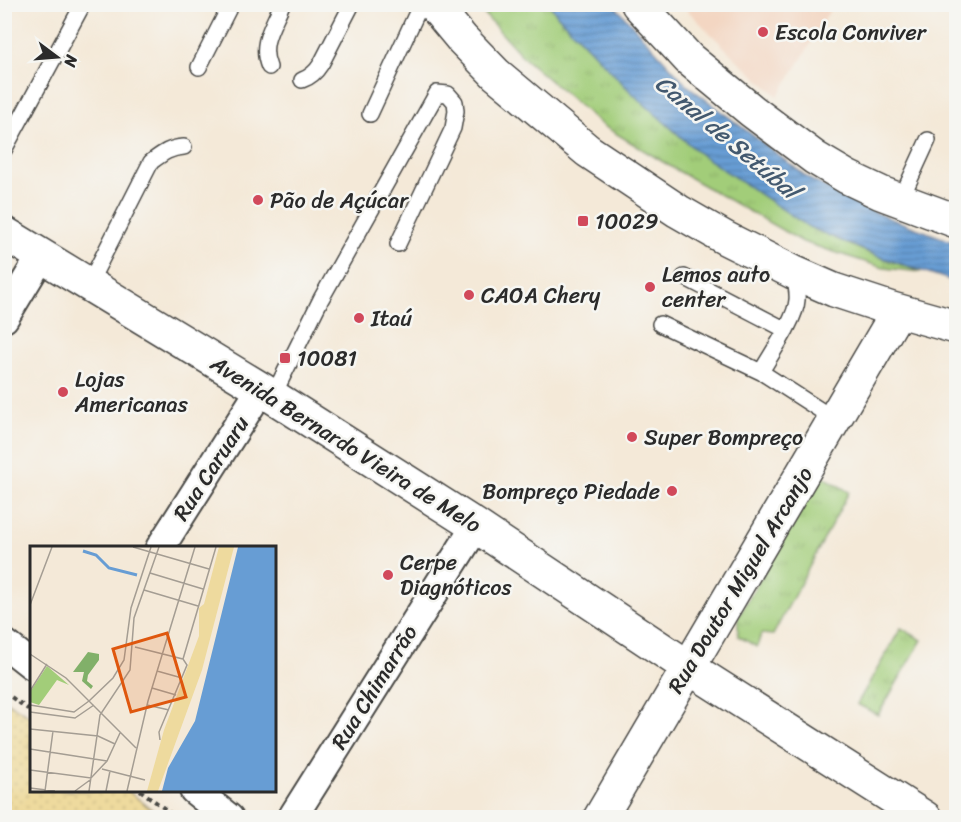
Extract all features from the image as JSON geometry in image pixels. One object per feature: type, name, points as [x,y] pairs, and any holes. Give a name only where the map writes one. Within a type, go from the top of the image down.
[{"type":"main road","points":[[433,4],[462,39],[496,74],[588,151],[678,211],[725,238],[793,272],[842,293],[957,327]]},
{"type":"main road","points":[[638,4],[689,59],[752,111],[815,158],[847,177],[900,201],[957,221]]},
{"type":"main road","name":"Avenida Bernardo Vieira de Melo","points":[[4,233],[267,393],[476,526],[688,667],[926,818]]},
{"type":"main road","name":"Rua Doutor Miguel Arcanjo","points":[[600,818],[898,311]]},
{"type":"street","points":[[4,318],[42,255]]},
{"type":"street","name":"Rua Caruaru","points":[[161,546],[267,393]]},
{"type":"street","name":"Rua Chimarrão","points":[[292,818],[476,526]]},
{"type":"street","points":[[4,643],[30,663]]},
{"type":"street","points":[[196,792],[229,818]]},
{"type":"lane","points":[[4,150],[83,4]]},
{"type":"lane","points":[[199,67],[231,4]]},
{"type":"lane","points":[[269,67],[265,59],[265,43],[282,4]]},
{"type":"lane","points":[[302,80],[316,72],[352,4]]},
{"type":"lane","points":[[370,114],[421,4]]},
{"type":"lane","points":[[267,393],[437,93],[448,94],[455,102],[453,128],[398,244]]},
{"type":"lane","points":[[900,201],[928,140]]},
{"type":"lane","points":[[89,284],[151,162],[173,148],[184,147]]},
{"type":"lane","points":[[761,372],[794,315],[797,300],[793,272]]},
{"type":"lane","points":[[684,277],[786,330]]},
{"type":"lane","points":[[660,324],[761,372],[834,419]]},
{"type":"path","points":[[4,692],[30,711]]},
{"type":"path","points":[[143,792],[177,818]]},
{"type":"shaded area","name":"Escola Conviver","points":[[682,5],[833,5],[778,96],[736,59]]},
{"type":"green space","points":[[476,5],[550,5],[633,94],[700,154],[809,227],[921,272],[884,268],[803,242],[673,168],[602,125],[524,58]]},
{"type":"green space","points":[[821,475],[849,492],[773,635],[761,634],[757,647],[738,636],[738,617]]},
{"type":"green space","points":[[901,628],[922,640],[878,715],[857,704]]},
{"type":"sand","points":[[4,700],[30,716],[30,792],[129,792],[161,817],[5,817]]},
{"type":"water","name":"Canal de Setúbal","points":[[550,5],[614,5],[687,85],[811,180],[881,215],[956,243],[956,282],[880,257],[809,227],[700,154],[633,94]]},
{"type":"place","name":"Escola Conviver","points":[[763,32]]},
{"type":"place","name":"Pão de Açúcar","points":[[258,200]]},
{"type":"place","name":"10029","points":[[583,221]]},
{"type":"place","name":"Lemos auto center","points":[[650,287]]},
{"type":"place","name":"CAOA Chery","points":[[469,295]]},
{"type":"place","name":"Itaú","points":[[359,318]]},
{"type":"place","name":"10081","points":[[285,358]]},
{"type":"place","name":"Lojas Americanas","points":[[63,392]]},
{"type":"place","name":"Super Bompreço","points":[[632,437]]},
{"type":"place","name":"Bompreço Piedade","points":[[672,491]]},
{"type":"place","name":"Cerpe Diagnóticos","points":[[388,575]]}]
